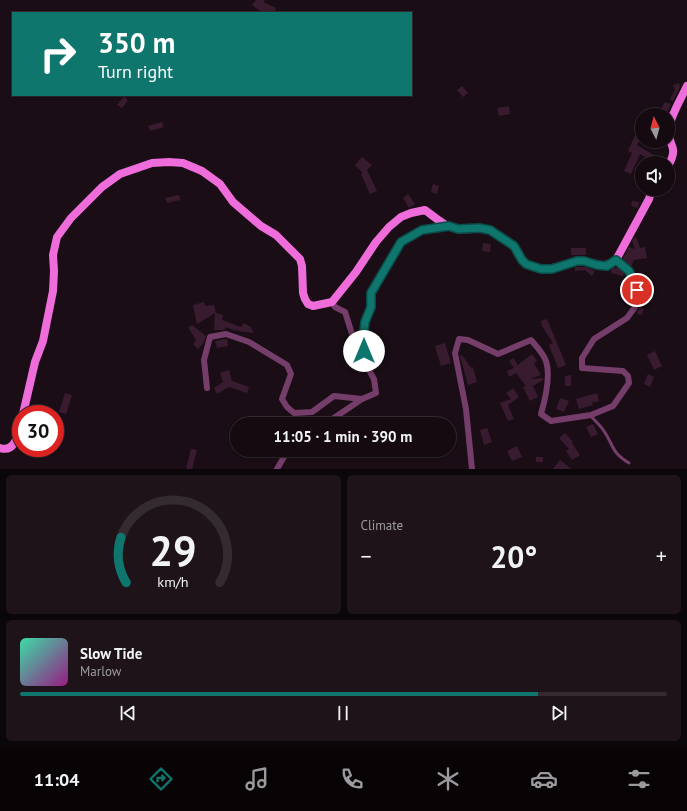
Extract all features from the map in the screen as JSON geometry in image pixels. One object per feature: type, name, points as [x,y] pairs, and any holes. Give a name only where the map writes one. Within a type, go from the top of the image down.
[{"type":"street","points":[[673,156],[674,150],[668,136],[669,128],[678,103],[687,86]]},
{"type":"street","points":[[25,405],[35,362],[43,341],[50,306],[54,271],[53,255],[57,237],[71,218],[102,187],[120,174],[137,168],[152,163],[183,163],[202,171],[220,184],[233,202],[261,226],[276,235],[300,259],[302,266],[303,293],[308,304],[313,306],[320,306],[332,302],[356,272],[376,242],[389,227],[401,217],[411,213],[425,210],[449,226],[458,229],[479,228],[490,230],[514,246],[526,264],[541,269],[552,269],[577,261],[607,266],[616,260],[650,196]]},
{"type":"street","points":[[365,363],[363,339],[365,322],[371,307],[371,293],[401,242],[422,230],[449,226]]},
{"type":"street","points":[[472,469],[466,409],[455,353],[459,339],[468,340],[498,354],[531,340],[540,350],[546,362],[548,388],[541,414],[551,421],[591,415],[613,406],[629,383],[628,376],[623,371],[582,368],[582,358],[594,339],[627,318],[635,307],[637,290],[629,271],[616,260]]},
{"type":"street","points":[[332,302],[335,307],[345,312],[353,336],[374,379],[376,393],[336,417]]},
{"type":"street","points":[[207,388],[204,360],[210,337],[226,334],[248,342],[287,365],[291,374],[282,399],[287,407],[294,413],[312,412],[334,396],[362,400]]},
{"type":"street","points":[[0,448],[10,448],[12,446]]},
{"type":"street","points":[[277,469],[284,457]]},
{"type":"lane","points":[[591,415],[604,432],[619,457],[629,463]]},
{"type":"building","points":[[256,0],[265,0],[263,2],[276,8],[274,12],[262,12],[252,5]]},
{"type":"building","points":[[679,83],[680,87],[673,101],[670,99],[675,90],[673,85]]},
{"type":"building","points":[[462,86],[468,93],[463,97],[457,90]]},
{"type":"building","points":[[124,96],[128,100],[122,108],[117,105]]},
{"type":"building","points":[[665,102],[671,104],[669,108],[662,108]]},
{"type":"building","points":[[509,106],[510,114],[499,116],[497,108]]},
{"type":"building","points":[[162,122],[164,127],[150,131],[148,126]]},
{"type":"building","points":[[635,135],[635,148],[642,148],[655,156],[643,156],[640,154],[639,156],[635,156],[635,165],[631,174],[624,171],[632,153],[628,151]]},
{"type":"building","points":[[362,157],[372,165],[367,170],[377,191],[370,194],[361,174],[363,173],[355,165]]},
{"type":"building","points":[[433,184],[439,186],[437,194],[431,192]]},
{"type":"building","points":[[408,194],[415,204],[409,208],[403,198]]},
{"type":"building","points":[[179,195],[180,200],[167,203],[165,198]]},
{"type":"building","points":[[632,201],[639,202],[638,208],[631,206]]},
{"type":"building","points":[[636,237],[640,248],[645,247],[647,258],[634,260],[631,267],[622,260],[629,247],[635,249],[632,241]]},
{"type":"building","points":[[483,243],[491,244],[490,252],[482,251]]},
{"type":"building","points":[[571,248],[586,248],[586,255],[571,255]]},
{"type":"building","points":[[575,267],[586,267],[595,271],[592,276],[585,270],[575,271]]},
{"type":"building","points":[[612,268],[619,268],[624,273],[623,276],[611,273]]},
{"type":"building","points":[[204,302],[205,306],[214,305],[216,313],[223,315],[222,320],[241,327],[244,323],[252,328],[251,330],[253,330],[253,333],[238,331],[236,329],[236,331],[225,327],[225,330],[214,330],[215,313],[197,324],[193,305]]},
{"type":"building","points":[[639,308],[644,309],[642,315],[637,314]]},
{"type":"building","points":[[547,319],[566,365],[558,368],[549,345],[553,343],[542,326],[541,321]]},
{"type":"building","points":[[192,325],[206,336],[204,342],[198,349],[193,344],[196,340],[188,327]]},
{"type":"building","points":[[227,339],[228,346],[217,348],[215,341]]},
{"type":"building","points":[[445,343],[451,363],[441,366],[435,346]]},
{"type":"building","points":[[655,351],[662,366],[654,370],[647,355]]},
{"type":"building","points":[[532,354],[537,361],[534,363],[541,375],[530,379],[543,378],[543,380],[533,386],[538,397],[530,401],[523,387],[526,386],[516,373],[509,377],[507,371],[514,368],[509,361],[513,358],[518,365]]},
{"type":"building","points":[[462,355],[471,368],[473,367],[477,382],[468,385],[460,356]]},
{"type":"building","points":[[229,370],[232,381],[249,387],[247,393],[229,387],[217,394],[214,388],[223,382],[220,373]]},
{"type":"building","points":[[648,374],[654,377],[650,387],[644,384]]},
{"type":"building","points":[[571,375],[571,386],[565,386],[565,376]]},
{"type":"building","points":[[513,388],[519,397],[508,405],[514,419],[508,421],[500,403],[511,399],[506,393]]},
{"type":"building","points":[[65,393],[72,395],[66,414],[64,413],[64,405],[61,405]]},
{"type":"building","points":[[597,393],[599,401],[592,403],[593,405],[579,409],[576,399]]},
{"type":"building","points":[[560,398],[569,401],[564,412],[556,409]]},
{"type":"building","points":[[593,424],[598,434],[591,437],[586,427]]},
{"type":"building","points":[[487,428],[492,442],[484,445],[480,430]]},
{"type":"building","points":[[565,433],[573,442],[572,443],[580,455],[572,460],[566,451],[569,449],[559,438]]},
{"type":"building","points":[[517,446],[522,457],[512,461],[507,451]]},
{"type":"building","points":[[191,449],[197,450],[192,469],[186,469]]},
{"type":"building","points":[[536,457],[543,457],[543,462],[536,462]]},
{"type":"building","points":[[560,460],[563,462],[571,469],[553,469]]},
{"type":"route","points":[[364,351],[363,339],[365,322],[371,307],[371,293],[401,242],[422,230],[449,226],[458,229],[479,228],[490,230],[514,246],[526,264],[541,269],[552,269],[577,261],[607,266],[616,260],[629,271],[637,290]]}]
